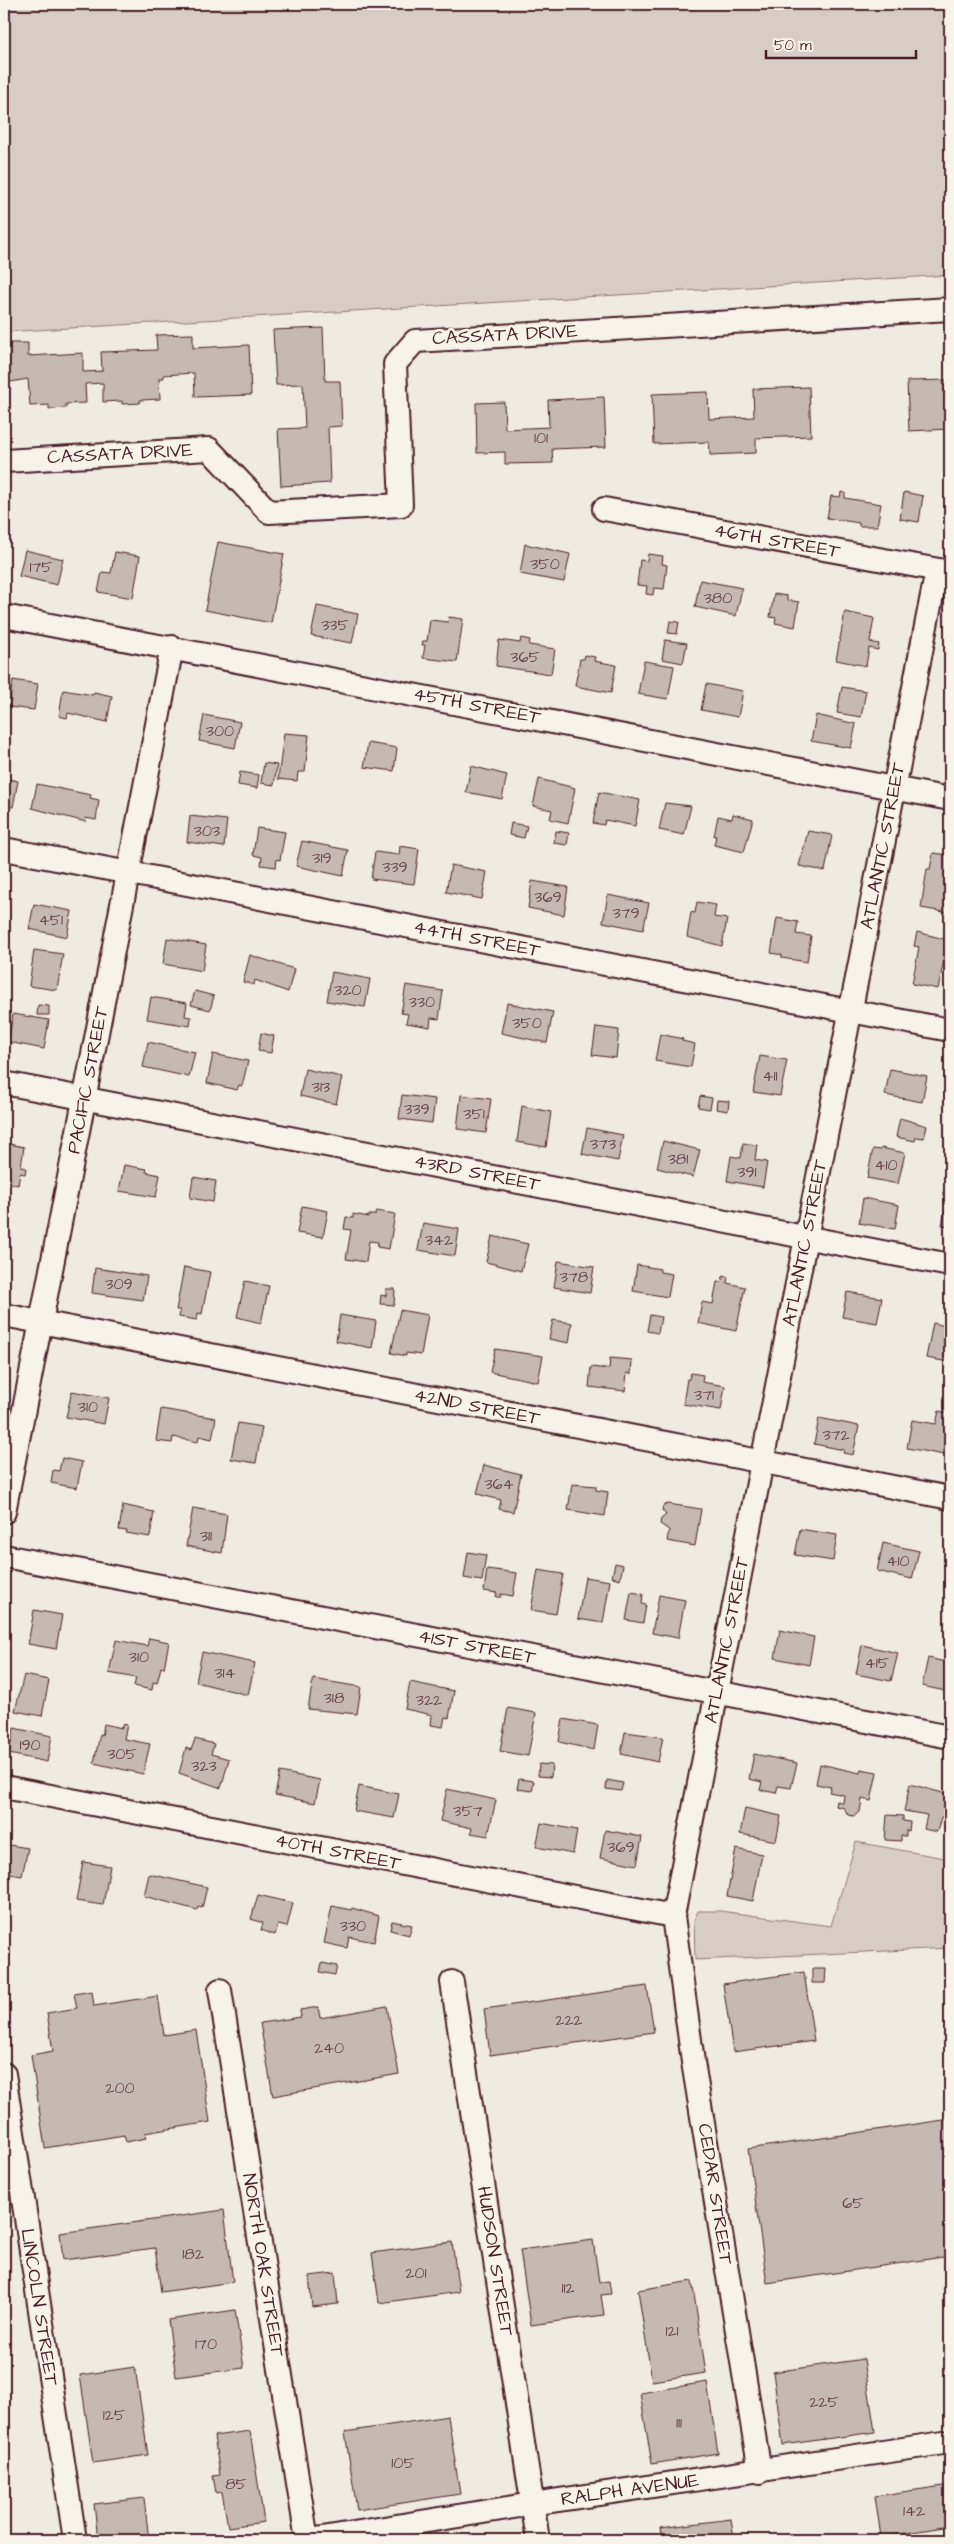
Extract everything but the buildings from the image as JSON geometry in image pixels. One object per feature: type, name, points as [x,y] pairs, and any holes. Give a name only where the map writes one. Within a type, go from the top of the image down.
[{"type":"street","name":"CASSATA DRIVE","points":[[4,461],[209,449],[269,512],[401,505],[395,364],[416,340],[950,309]]},
{"type":"street","name":"46TH STREET","points":[[604,509],[944,571]]},
{"type":"street","name":"ATLANTIC STREET","points":[[673,1916],[895,787],[944,571]]},
{"type":"street","name":"45TH STREET","points":[[4,616],[950,799]]},
{"type":"street","name":"PACIFIC STREET","points":[[4,1512],[172,647]]},
{"type":"street","name":"44TH STREET","points":[[4,849],[950,1030]]},
{"type":"street","name":"43RD STREET","points":[[4,1083],[950,1265]]},
{"type":"street","name":"42ND STREET","points":[[4,1315],[950,1498]]},
{"type":"street","name":"41ST STREET","points":[[4,1556],[950,1737]]},
{"type":"street","name":"40TH STREET","points":[[4,1787],[673,1916]]},
{"type":"street","name":"CEDAR STREET","points":[[673,1916],[693,2062],[760,2472]]},
{"type":"street","name":"HUDSON STREET","points":[[452,1982],[538,2540]]},
{"type":"street","name":"NORTH OAK STREET","points":[[220,1990],[308,2540]]},
{"type":"street","name":"LINCOLN STREET","points":[[4,2074],[75,2540]]},
{"type":"street","name":"RALPH AVENUE","points":[[308,2540],[532,2504],[760,2472],[950,2442]]},
{"type":"shaded area","points":[[4,4],[950,4],[950,275],[4,332]]},
{"type":"shaded area","points":[[856,1842],[950,1859],[950,1948],[695,1960],[694,1920],[698,1911],[720,1911],[831,1926]]}]
